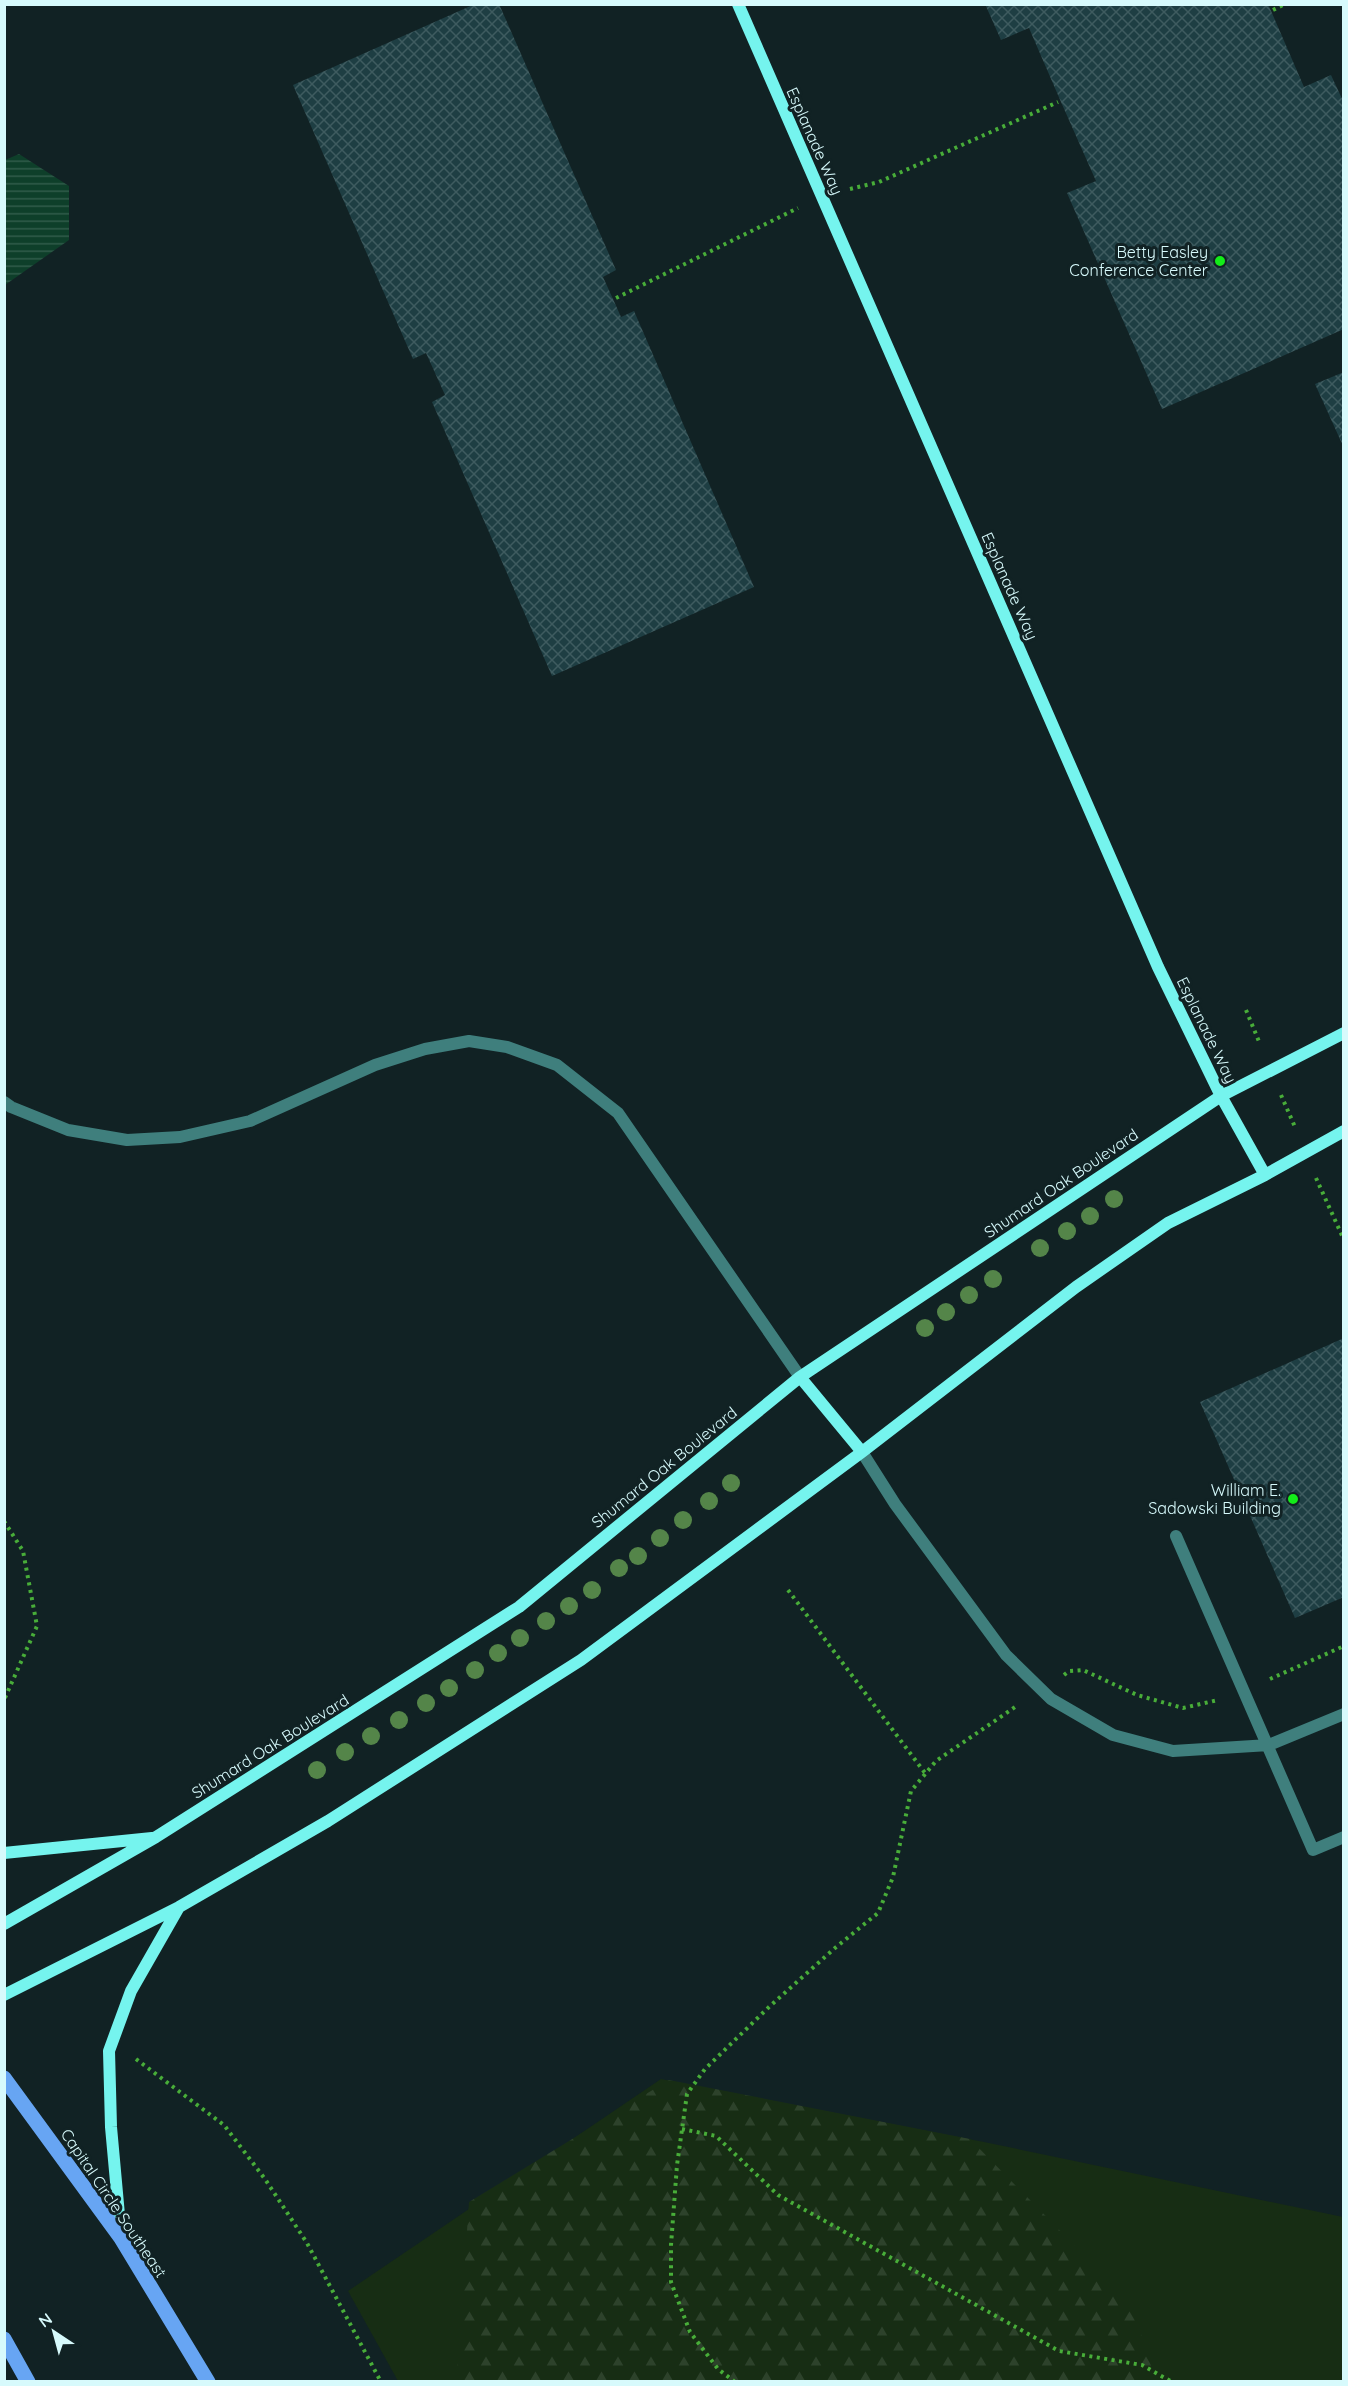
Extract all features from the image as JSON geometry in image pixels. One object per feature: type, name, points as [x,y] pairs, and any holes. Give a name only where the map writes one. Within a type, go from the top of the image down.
[{"type":"main road","name":"Capital Circle Southeast","points":[[4,2078],[121,2238],[208,2382]]},
{"type":"main road","points":[[4,2339],[28,2382]]},
{"type":"street","name":"Esplanade Way","points":[[738,4],[1158,967],[1221,1096],[1265,1175]]},
{"type":"street","name":"Shumard Oak Boulevard","points":[[4,1924],[156,1838],[519,1607],[800,1377],[1221,1096],[1344,1033]]},
{"type":"street","points":[[4,1995],[179,1907],[328,1821],[581,1660],[862,1452],[1076,1287],[1168,1223],[1265,1175],[1344,1131]]},
{"type":"street","points":[[800,1377],[862,1452]]},
{"type":"street","points":[[4,1853],[156,1838]]},
{"type":"street","points":[[121,2238],[111,2127],[109,2051],[131,1991],[179,1907]]},
{"type":"lane","points":[[4,1102],[68,1130],[127,1140],[180,1137],[250,1121],[375,1065],[425,1049],[469,1041],[507,1047],[557,1065],[618,1113],[800,1377]]},
{"type":"lane","points":[[862,1452],[895,1504],[1006,1655],[1051,1699],[1113,1735],[1173,1751],[1269,1745],[1344,1714]]},
{"type":"lane","points":[[1176,1536],[1313,1850],[1344,1837]]},
{"type":"path","points":[[1273,10],[1285,4]]},
{"type":"path","points":[[616,298],[822,196],[879,182],[1058,102]]},
{"type":"path","points":[[4,1521],[23,1551],[37,1626],[4,1701]]},
{"type":"path","points":[[788,1590],[925,1773]]},
{"type":"path","points":[[735,2382],[718,2369],[690,2332],[671,2282],[671,2246],[677,2165],[687,2094],[705,2069],[786,1992],[878,1913],[893,1877],[907,1803]]},
{"type":"path","points":[[132,2056],[224,2125],[265,2179],[306,2243],[381,2382]]},
{"type":"path","points":[[682,2129],[716,2136],[778,2195],[1059,2351],[1142,2365],[1172,2382]]},
{"type":"green space","points":[[661,2079],[984,2142],[1343,2217],[1343,2381],[398,2381],[348,2291]]},
{"type":"green space","points":[[669,2080],[970,2139],[1131,2303],[1156,2381],[462,2381],[457,2375],[469,2202]]},
{"type":"shaded area","points":[[19,154],[69,186],[69,240],[5,285],[5,160]]},
{"type":"building","points":[[475,4],[499,4],[616,270],[603,277],[621,317],[634,311],[754,587],[552,676],[432,402],[445,395],[426,353],[413,359],[293,85]]},
{"type":"building","name":"Betty Easley Conference Center","points":[[985,4],[1268,4],[1304,87],[1331,75],[1344,103],[1344,329],[1162,409],[1067,193],[1096,181],[1029,28],[1001,40]]},
{"type":"building","points":[[1344,372],[1344,448],[1315,384]]},
{"type":"building","name":"William E. Sadowski Building","points":[[1344,1338],[1344,1597],[1295,1618],[1200,1402]]},
{"type":"place","name":"Betty Easley Conference Center","points":[[1220,261]]},
{"type":"place","name":"William E. Sadowski Building","points":[[1293,1499]]}]
